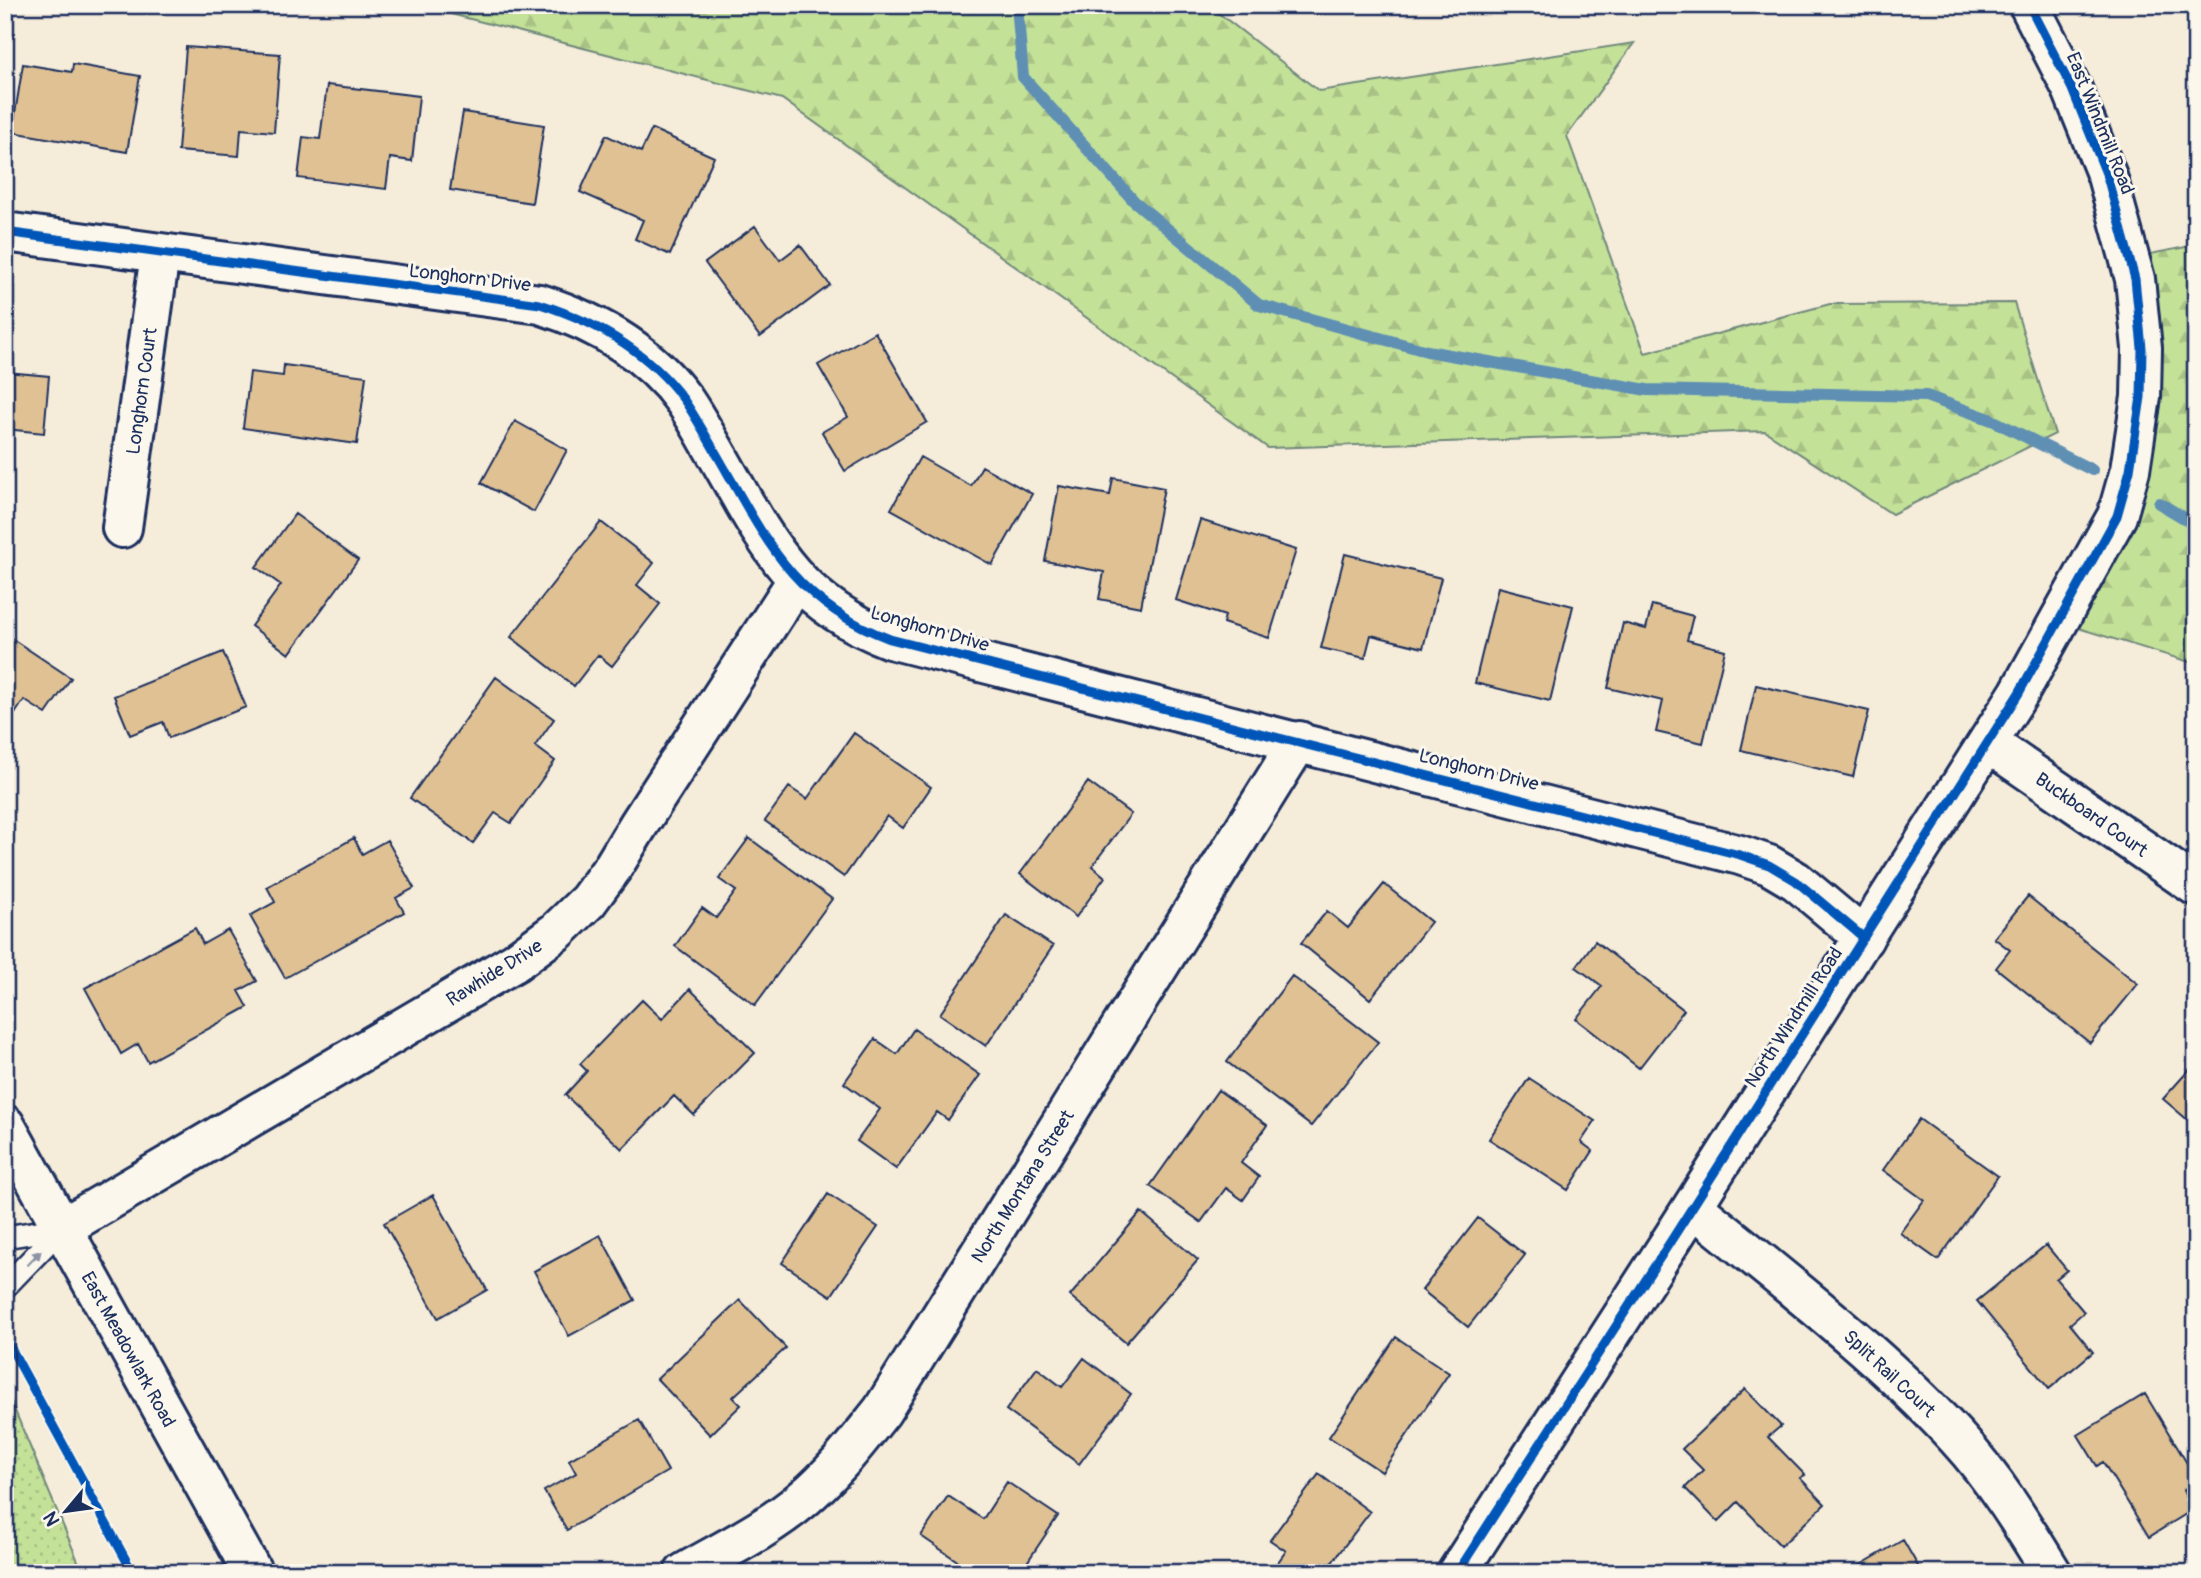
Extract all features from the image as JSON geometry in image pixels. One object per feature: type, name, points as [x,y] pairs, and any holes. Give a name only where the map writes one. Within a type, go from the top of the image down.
[{"type":"street","name":"East Windmill Road","points":[[2029,5],[2072,89],[2107,176],[2130,258]]},
{"type":"street","name":"Longhorn Drive","points":[[5,232],[540,304],[568,313],[643,356],[684,399],[769,544],[797,580],[818,600],[865,629],[890,639],[1740,855],[1769,865],[1796,881],[1864,938]]},
{"type":"street","name":"Longhorn Court","points":[[121,528],[160,254]]},
{"type":"street","name":"North Windmill Road","points":[[1457,1573],[2019,693],[2117,516],[2130,470],[2141,397],[2142,348],[2136,279],[2130,258]]},
{"type":"street","name":"Rawhide Drive","points":[[62,1228],[515,962],[558,930],[588,901],[613,867],[797,580]]},
{"type":"street","name":"North Montana Street","points":[[684,1573],[761,1529],[803,1500],[840,1464],[882,1411],[1299,741]]},
{"type":"street","name":"Buckboard Court","points":[[1987,743],[2196,886]]},
{"type":"street","name":"East Meadowlark Road","points":[[5,1125],[253,1573]]},
{"type":"street","name":"Split Rail Court","points":[[1693,1207],[1857,1340],[1913,1393],[1959,1440],[1979,1465],[2052,1573]]},
{"type":"lane","points":[[5,1237],[62,1228]]},
{"type":"lane","points":[[5,1287],[62,1228]]},
{"type":"green space","points":[[401,5],[1208,5],[1319,91],[1634,43],[1567,136],[1645,353],[1830,304],[2014,303],[2055,434],[1892,514],[1765,431],[1268,448],[782,99],[447,13]]},
{"type":"green space","points":[[2196,245],[2196,664],[2058,622],[2117,516],[2130,258]]},
{"type":"green space","points":[[5,1387],[83,1573],[5,1573]]},
{"type":"building","points":[[186,47],[280,54],[274,132],[241,129],[239,156],[178,151]]},
{"type":"building","points":[[23,64],[72,72],[73,64],[140,76],[127,152],[12,132]]},
{"type":"building","points":[[327,85],[419,96],[412,161],[390,158],[386,189],[298,178],[303,137],[320,139]]},
{"type":"building","points":[[463,112],[544,125],[532,203],[450,190]]},
{"type":"building","points":[[652,129],[714,157],[670,255],[635,239],[643,220],[580,192],[606,135],[641,152]]},
{"type":"building","points":[[755,226],[780,260],[800,245],[830,285],[760,337],[705,263]]},
{"type":"building","points":[[875,332],[927,422],[845,471],[822,432],[848,417],[818,365]]},
{"type":"building","points":[[5,337],[10,338],[7,372],[49,376],[44,433],[5,429]]},
{"type":"building","points":[[284,365],[366,376],[357,444],[243,428],[250,372],[283,376]]},
{"type":"building","points":[[515,421],[567,450],[534,512],[481,483]]},
{"type":"building","points":[[920,457],[971,486],[982,466],[1032,494],[992,565],[891,509]]},
{"type":"building","points":[[1113,478],[1164,488],[1141,607],[1099,599],[1104,572],[1045,561],[1059,486],[1110,495]]},
{"type":"building","points":[[295,514],[358,560],[289,654],[251,626],[281,585],[256,567]]},
{"type":"building","points":[[1200,520],[1296,550],[1269,638],[1223,623],[1225,616],[1176,600]]},
{"type":"building","points":[[601,522],[654,563],[637,585],[660,604],[612,666],[598,655],[574,686],[511,637]]},
{"type":"building","points":[[1345,554],[1441,578],[1423,648],[1371,635],[1365,658],[1321,648]]},
{"type":"building","points":[[1498,587],[1573,606],[1550,701],[1475,683]]},
{"type":"building","points":[[1652,605],[1693,616],[1687,640],[1725,650],[1703,743],[1656,732],[1663,701],[1608,688],[1623,623],[1646,629]]},
{"type":"building","points":[[5,634],[71,678],[46,714],[24,700],[5,729]]},
{"type":"building","points":[[223,652],[246,707],[169,738],[163,722],[130,735],[114,696]]},
{"type":"building","points":[[496,677],[554,719],[535,746],[555,761],[511,823],[495,813],[473,843],[410,798]]},
{"type":"building","points":[[1756,685],[1869,711],[1853,777],[1741,750]]},
{"type":"building","points":[[854,733],[931,787],[903,828],[887,816],[844,877],[765,821],[789,787],[807,799]]},
{"type":"building","points":[[1088,782],[1131,814],[1092,866],[1105,877],[1076,917],[1020,874]]},
{"type":"building","points":[[354,838],[362,854],[387,840],[414,888],[396,898],[404,912],[285,978],[250,916],[275,902],[267,887]]},
{"type":"building","points":[[749,838],[832,899],[755,1005],[675,946],[702,908],[716,918],[736,891],[719,879]]},
{"type":"building","points":[[1384,884],[1431,922],[1370,999],[1301,943],[1327,911],[1348,928]]},
{"type":"building","points":[[2028,896],[2138,984],[2090,1043],[1996,968],[2010,950],[1994,938]]},
{"type":"building","points":[[1006,915],[1053,946],[986,1046],[940,1014]]},
{"type":"building","points":[[195,928],[203,944],[228,930],[257,981],[239,991],[248,1007],[148,1062],[138,1044],[121,1054],[85,988]]},
{"type":"building","points":[[1595,941],[1684,1010],[1639,1068],[1576,1019],[1602,986],[1576,967]]},
{"type":"building","points":[[1292,976],[1378,1042],[1311,1126],[1227,1062]]},
{"type":"building","points":[[690,989],[755,1053],[694,1115],[674,1096],[622,1149],[565,1095],[587,1071],[580,1064],[642,1000],[662,1019]]},
{"type":"building","points":[[914,1029],[980,1075],[948,1120],[937,1112],[896,1169],[857,1141],[880,1109],[844,1083],[875,1039],[897,1054]]},
{"type":"building","points":[[2196,1062],[2196,1127],[2163,1099]]},
{"type":"building","points":[[1529,1078],[1595,1121],[1581,1142],[1593,1151],[1568,1190],[1489,1139]]},
{"type":"building","points":[[1218,1090],[1267,1125],[1241,1163],[1259,1177],[1243,1200],[1226,1188],[1201,1222],[1150,1186]]},
{"type":"building","points":[[1919,1119],[1998,1176],[1938,1260],[1900,1233],[1924,1200],[1883,1170]]},
{"type":"building","points":[[828,1194],[878,1227],[831,1296],[782,1263]]},
{"type":"building","points":[[433,1195],[487,1290],[438,1318],[384,1223]]},
{"type":"building","points":[[1141,1212],[1198,1260],[1126,1343],[1070,1296]]},
{"type":"building","points":[[1478,1218],[1525,1255],[1468,1327],[1422,1290]]},
{"type":"building","points":[[600,1235],[635,1300],[569,1336],[534,1271]]},
{"type":"building","points":[[2046,1245],[2067,1270],[2056,1279],[2084,1312],[2070,1324],[2093,1352],[2049,1389],[1977,1301]]},
{"type":"building","points":[[740,1300],[786,1348],[733,1397],[741,1405],[710,1435],[657,1379]]},
{"type":"building","points":[[1396,1337],[1449,1373],[1382,1472],[1329,1437]]},
{"type":"building","points":[[1084,1358],[1131,1394],[1079,1464],[1006,1410],[1037,1368],[1062,1387]]},
{"type":"building","points":[[1745,1389],[1781,1426],[1768,1437],[1805,1475],[1800,1478],[1825,1504],[1781,1546],[1738,1502],[1718,1522],[1685,1488],[1703,1470],[1682,1449]]},
{"type":"building","points":[[2145,1394],[2196,1478],[2196,1482],[2183,1490],[2194,1509],[2149,1537],[2103,1462],[2097,1466],[2078,1435]]},
{"type":"building","points":[[639,1420],[668,1471],[567,1530],[544,1491],[576,1473],[569,1460]]},
{"type":"building","points":[[1319,1474],[1370,1512],[1324,1573],[1270,1573],[1286,1551],[1270,1540]]},
{"type":"building","points":[[1007,1482],[1058,1516],[1020,1573],[975,1573],[921,1536],[948,1496],[983,1519]]},
{"type":"building","points":[[1903,1540],[1922,1573],[1847,1573]]},
{"type":"waterway","points":[[1017,5],[1023,77],[1134,201],[1259,305],[1427,351],[1647,390],[1926,396],[1992,420],[2092,470]]},
{"type":"waterway","points":[[2159,503],[2196,525]]},
{"type":"cycle path","points":[[1457,1573],[2019,693],[2117,516],[2130,470],[2141,397],[2142,348],[2135,279],[2107,176],[2072,89],[2029,5]]},
{"type":"cycle path","points":[[5,232],[540,304],[561,311],[620,341],[655,367],[691,410],[780,559],[801,583],[855,623],[890,639],[1740,855],[1769,865],[1796,881],[1864,938]]},
{"type":"cycle path","points":[[5,1337],[133,1573]]}]
